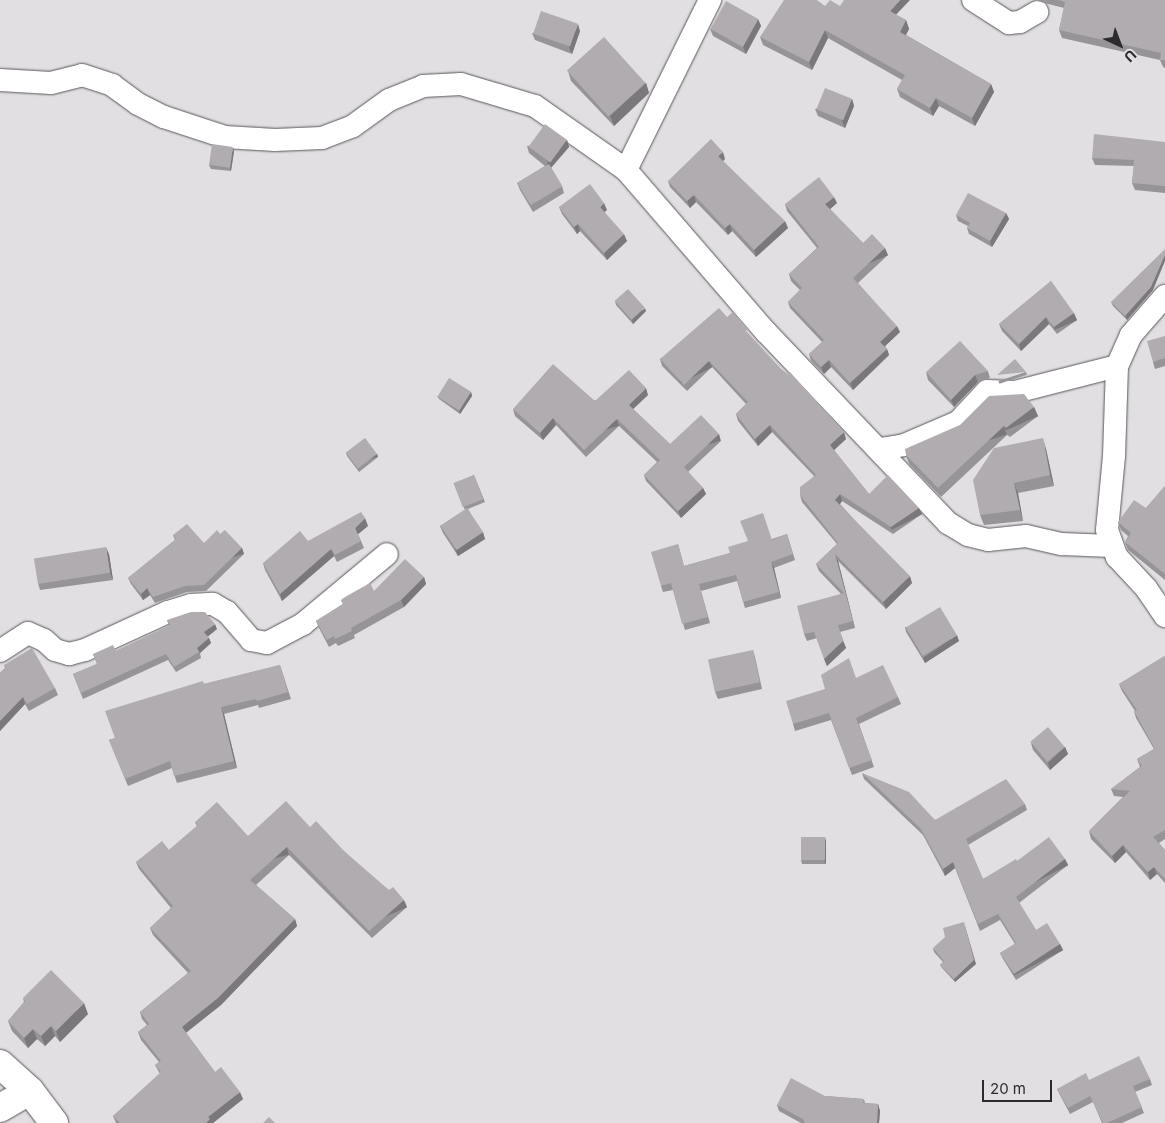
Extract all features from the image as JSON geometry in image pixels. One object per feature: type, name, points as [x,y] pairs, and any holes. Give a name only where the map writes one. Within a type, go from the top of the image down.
[{"type":"street","points":[[626,170],[710,0]]},
{"type":"street","points":[[973,0],[1009,23],[1020,22],[1037,12]]},
{"type":"street","points":[[0,80],[51,82],[82,74],[112,86],[138,104],[164,116],[225,137],[275,140],[322,138],[353,126],[389,100],[423,86],[461,84],[535,106],[626,170],[766,332],[880,449],[917,493],[948,523],[968,536],[988,540],[1026,536],[1062,544],[1111,546]]},
{"type":"street","points":[[1165,296],[1131,335],[1117,366],[1114,456],[1107,530],[1111,546],[1117,557],[1159,604],[1165,616]]},
{"type":"street","points":[[880,449],[904,445],[958,422],[988,390],[1015,392],[1117,366]]},
{"type":"street","points":[[0,651],[28,632],[55,650],[69,654],[86,650],[168,612],[213,604],[227,612],[251,640],[267,643],[303,624],[387,554]]},
{"type":"street","points":[[0,1064],[30,1091],[54,1123]]},
{"type":"street","points":[[0,1108],[30,1091]]},
{"type":"building","points":[[784,0],[817,0],[825,6],[830,0],[840,6],[844,0],[900,0],[890,11],[906,20],[900,32],[991,84],[972,118],[936,98],[930,108],[897,89],[905,75],[825,30],[809,62],[760,37]]},
{"type":"building","points":[[1059,0],[1165,0],[1165,60],[1160,60],[1161,53],[1059,30],[1065,2]]},
{"type":"building","points":[[726,1],[758,19],[743,47],[710,29]]},
{"type":"building","points":[[541,11],[578,24],[570,46],[533,34]]},
{"type":"building","points":[[604,37],[645,83],[608,117],[567,70]]},
{"type":"building","points":[[825,88],[852,99],[843,120],[816,109]]},
{"type":"building","points":[[545,124],[567,140],[550,163],[529,147]]},
{"type":"building","points":[[1094,134],[1165,142],[1165,186],[1132,183],[1134,160],[1092,158]]},
{"type":"building","points":[[711,139],[723,152],[718,156],[785,221],[754,250],[730,224],[725,228],[694,195],[687,201],[668,181]]},
{"type":"building","points":[[212,144],[233,147],[230,168],[209,165]]},
{"type":"building","points":[[549,164],[562,186],[531,205],[517,183]]},
{"type":"building","points":[[819,177],[834,197],[825,204],[863,243],[872,234],[885,248],[853,278],[897,326],[880,342],[887,349],[850,383],[829,360],[821,367],[809,354],[824,340],[788,302],[802,288],[789,274],[819,247],[785,204]]},
{"type":"building","points":[[590,184],[604,203],[600,207],[624,234],[604,253],[578,224],[574,227],[559,207]]},
{"type":"building","points":[[968,193],[1006,213],[990,241],[967,228],[970,223],[956,215]]},
{"type":"building","points":[[1165,249],[1165,255],[1151,287],[1125,316],[1111,302]]},
{"type":"building","points":[[1051,281],[1074,313],[1054,327],[1046,317],[1019,344],[999,324]]},
{"type":"building","points":[[628,289],[645,308],[631,320],[615,301]]},
{"type":"building","points":[[719,308],[727,317],[733,312],[748,329],[746,331],[781,369],[788,374],[790,372],[844,432],[830,445],[869,494],[888,475],[919,508],[891,527],[840,494],[835,500],[910,576],[883,602],[835,554],[853,621],[838,625],[843,641],[824,659],[814,632],[804,634],[797,606],[844,593],[816,564],[838,543],[800,495],[800,487],[816,475],[770,425],[755,439],[736,414],[748,402],[709,361],[684,385],[660,359]]},
{"type":"building","points":[[1165,336],[1165,358],[1153,362],[1147,341]]},
{"type":"building","points":[[960,341],[988,371],[975,375],[951,400],[926,372]]},
{"type":"building","points":[[1015,359],[1026,372],[997,375]]},
{"type":"building","points":[[553,364],[595,401],[629,370],[646,388],[629,405],[670,444],[701,415],[719,434],[684,467],[703,488],[678,511],[644,475],[660,460],[617,419],[584,450],[553,418],[540,433],[513,409]]},
{"type":"building","points":[[449,378],[471,392],[459,410],[437,397]]},
{"type":"building","points":[[1024,394],[1034,407],[1006,428],[1004,426],[938,488],[906,455],[905,449],[960,425],[989,396]]},
{"type":"building","points":[[365,438],[377,454],[358,468],[346,452]]},
{"type":"building","points":[[1043,438],[1050,475],[1014,483],[1020,510],[980,515],[973,480],[994,448]]},
{"type":"building","points":[[474,475],[483,499],[463,507],[453,483]]},
{"type":"building","points":[[1165,486],[1165,574],[1125,542],[1131,533],[1118,522],[1134,500],[1146,508]]},
{"type":"building","points":[[467,508],[483,532],[457,550],[440,526]]},
{"type":"building","points":[[361,512],[365,518],[355,528],[361,541],[335,555],[331,549],[280,594],[263,563],[300,531],[308,541]]},
{"type":"building","points":[[763,513],[772,540],[787,534],[793,554],[771,562],[779,592],[743,602],[736,575],[699,584],[708,617],[682,624],[671,583],[661,586],[651,552],[678,544],[684,566],[730,553],[728,547],[748,541],[740,521]]},
{"type":"building","points":[[187,524],[204,543],[217,530],[220,534],[225,530],[242,548],[204,585],[185,586],[153,597],[147,588],[141,594],[128,578],[176,539],[173,535]]},
{"type":"building","points":[[106,547],[110,573],[38,584],[34,558]]},
{"type":"building","points":[[405,559],[424,577],[401,600],[351,628],[352,631],[335,639],[334,636],[327,640],[316,621],[343,604],[341,600],[345,597],[370,583],[374,591]]},
{"type":"building","points":[[940,607],[957,635],[923,656],[906,628]]},
{"type":"building","points":[[191,612],[205,612],[215,624],[204,632],[209,638],[197,648],[199,652],[174,667],[166,654],[81,693],[73,674],[97,664],[93,654],[113,645],[116,651],[170,625],[167,620]]},
{"type":"building","points":[[32,648],[55,688],[27,704],[23,697],[0,721],[0,673],[6,667],[4,665]]},
{"type":"building","points":[[753,650],[760,682],[715,692],[708,660]]},
{"type":"building","points":[[1164,656],[1165,830],[1153,837],[1165,850],[1165,879],[1154,867],[1148,872],[1123,845],[1112,856],[1089,831],[1130,791],[1111,789],[1142,766],[1137,759],[1155,749],[1134,711],[1137,710],[1119,684]]},
{"type":"building","points":[[849,658],[856,678],[883,665],[898,697],[856,718],[872,760],[849,768],[829,713],[793,724],[786,701],[825,689],[821,675]]},
{"type":"building","points":[[280,665],[288,692],[257,701],[256,699],[221,707],[234,761],[174,776],[170,761],[125,779],[109,740],[115,738],[105,711],[203,681],[204,684]]},
{"type":"building","points":[[1048,727],[1065,747],[1047,762],[1030,742]]},
{"type":"building","points":[[862,773],[909,792],[935,820],[1006,779],[1025,804],[966,839],[983,879],[1016,859],[1017,861],[1049,837],[1065,859],[1016,897],[1036,930],[1047,923],[1060,944],[1014,974],[1000,953],[1016,943],[998,914],[978,924],[953,862],[943,869],[921,829]]},
{"type":"building","points":[[286,801],[310,827],[316,821],[346,853],[389,890],[393,887],[404,900],[369,931],[287,847],[250,880],[295,919],[218,998],[182,1027],[215,1072],[221,1067],[240,1092],[208,1117],[210,1119],[206,1123],[120,1123],[113,1116],[161,1072],[155,1065],[161,1061],[138,1032],[149,1024],[140,1012],[191,971],[150,928],[173,906],[136,862],[162,841],[169,850],[198,825],[195,822],[217,802],[248,836]]},
{"type":"building","points":[[801,837],[825,837],[825,860],[801,860]]},
{"type":"building","points":[[964,922],[974,960],[954,979],[940,965],[944,961],[933,948],[945,937],[943,928]]},
{"type":"building","points":[[51,970],[84,1003],[56,1031],[51,1026],[41,1036],[33,1029],[24,1038],[8,1021],[25,1001],[23,998]]},
{"type":"building","points":[[1139,1056],[1150,1079],[1133,1086],[1142,1107],[1107,1123],[1103,1123],[1090,1096],[1068,1108],[1057,1089],[1086,1073],[1089,1080]]},
{"type":"building","points":[[791,1078],[825,1096],[864,1099],[863,1103],[878,1104],[877,1123],[805,1123],[803,1119],[777,1105]]},
{"type":"building","points":[[269,1117],[275,1123],[263,1123]]}]
